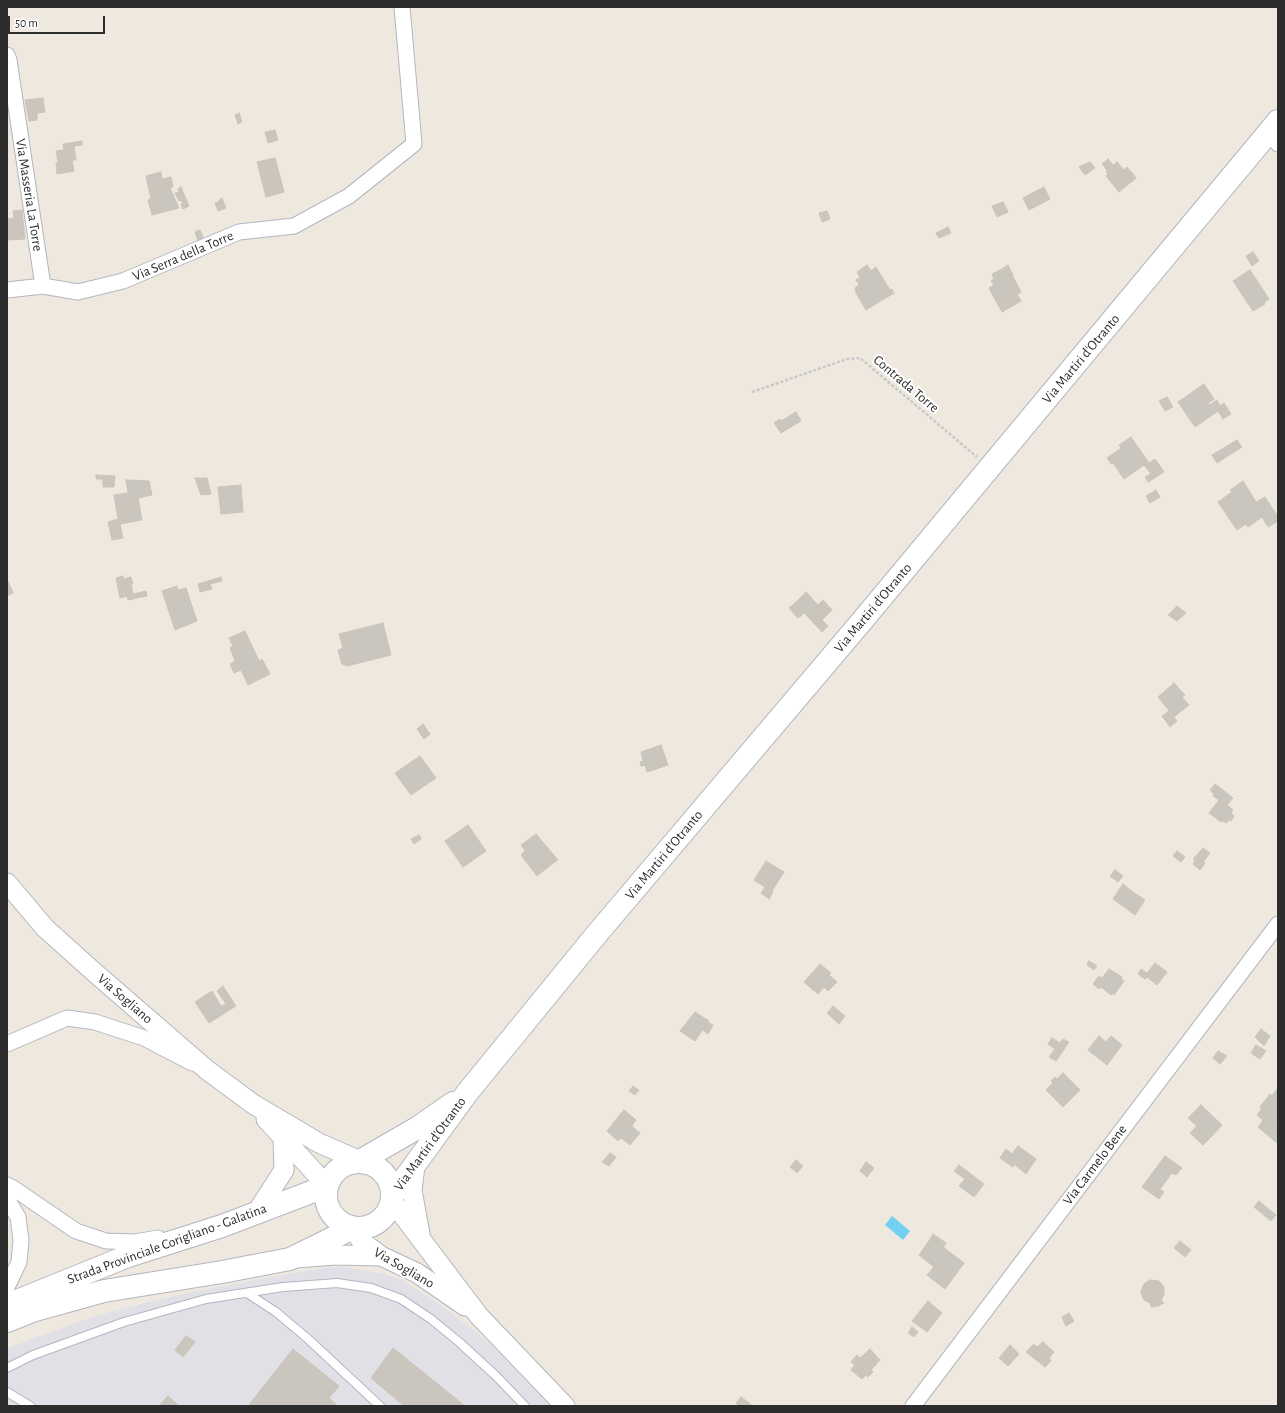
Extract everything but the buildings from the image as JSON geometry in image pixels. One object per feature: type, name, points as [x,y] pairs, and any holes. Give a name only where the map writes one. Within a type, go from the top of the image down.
[{"type":"main road","name":"Via Martiri d'Otranto","points":[[392,1198],[467,1093],[596,935],[857,627],[989,468],[1275,132]]},
{"type":"main road","name":"Via Martiri d'Otranto","points":[[360,1162],[417,1128],[467,1093]]},
{"type":"main road","points":[[327,1186],[332,1176],[340,1168],[349,1163],[360,1162]]},
{"type":"main road","name":"Via Sogliano","points":[[327,1186],[326,1197],[328,1208],[334,1217],[343,1224],[353,1228],[364,1228],[375,1224],[384,1217],[390,1208],[392,1198],[391,1186],[387,1177],[380,1169],[371,1164],[360,1162]]},
{"type":"main road","name":"Strada Provinciale Corigliano - Galatina","points":[[7,1305],[128,1256],[222,1226],[327,1186]]},
{"type":"main road","name":"Strada Provinciale Corigliano - Galatina","points":[[7,1321],[32,1311],[104,1291],[222,1272],[290,1259],[353,1228]]},
{"type":"street","name":"Via Serra della Torre","points":[[7,290],[43,286],[78,292],[123,281],[239,232],[294,226],[349,196],[414,144],[402,7]]},
{"type":"street","name":"Via Masseria La Torre","points":[[7,56],[9,60],[43,286]]},
{"type":"street","name":"Via Sogliano","points":[[7,883],[45,928],[208,1070],[253,1104],[319,1143],[360,1162]]},
{"type":"street","name":"Via Carmelo Bene","points":[[913,1406],[1278,924]]},
{"type":"street","points":[[7,1044],[67,1018],[95,1022],[144,1038],[208,1070]]},
{"type":"street","name":"Via Sogliano","points":[[253,1104],[327,1186]]},
{"type":"street","points":[[257,1212],[284,1170],[283,1138]]},
{"type":"street","name":"Via Sogliano","points":[[415,1166],[412,1190],[422,1242]]},
{"type":"street","points":[[7,1185],[76,1231],[106,1240],[134,1242],[222,1226]]},
{"type":"street","name":"Via Sogliano","points":[[392,1198],[422,1242],[479,1316],[565,1406]]},
{"type":"street","points":[[7,1199],[18,1217],[21,1240],[19,1262],[7,1286]]},
{"type":"street","name":"Via Sogliano","points":[[353,1228],[362,1242],[381,1256],[416,1273],[479,1316]]},
{"type":"street","name":"Strada Provinciale Corigliano - Galatina","points":[[290,1259],[336,1255],[381,1256]]},
{"type":"lane","points":[[7,1368],[33,1355],[124,1322],[206,1300],[282,1287],[337,1283],[371,1288],[401,1299],[431,1319],[459,1342],[526,1406]]},
{"type":"lane","points":[[247,1293],[276,1312],[301,1333],[380,1406]]},
{"type":"lane","points":[[7,1392],[30,1406]]},
{"type":"path","name":"Contrada Torre","points":[[752,392],[846,359],[860,358],[989,468]]},
{"type":"shaded area","points":[[344,1267],[385,1274],[400,1279],[430,1298],[466,1324],[491,1345],[550,1406],[7,1406],[7,1348],[90,1318],[124,1308],[196,1291],[323,1268]]},
{"type":"water","points":[[892,1216],[910,1231],[903,1240],[885,1225]]}]
